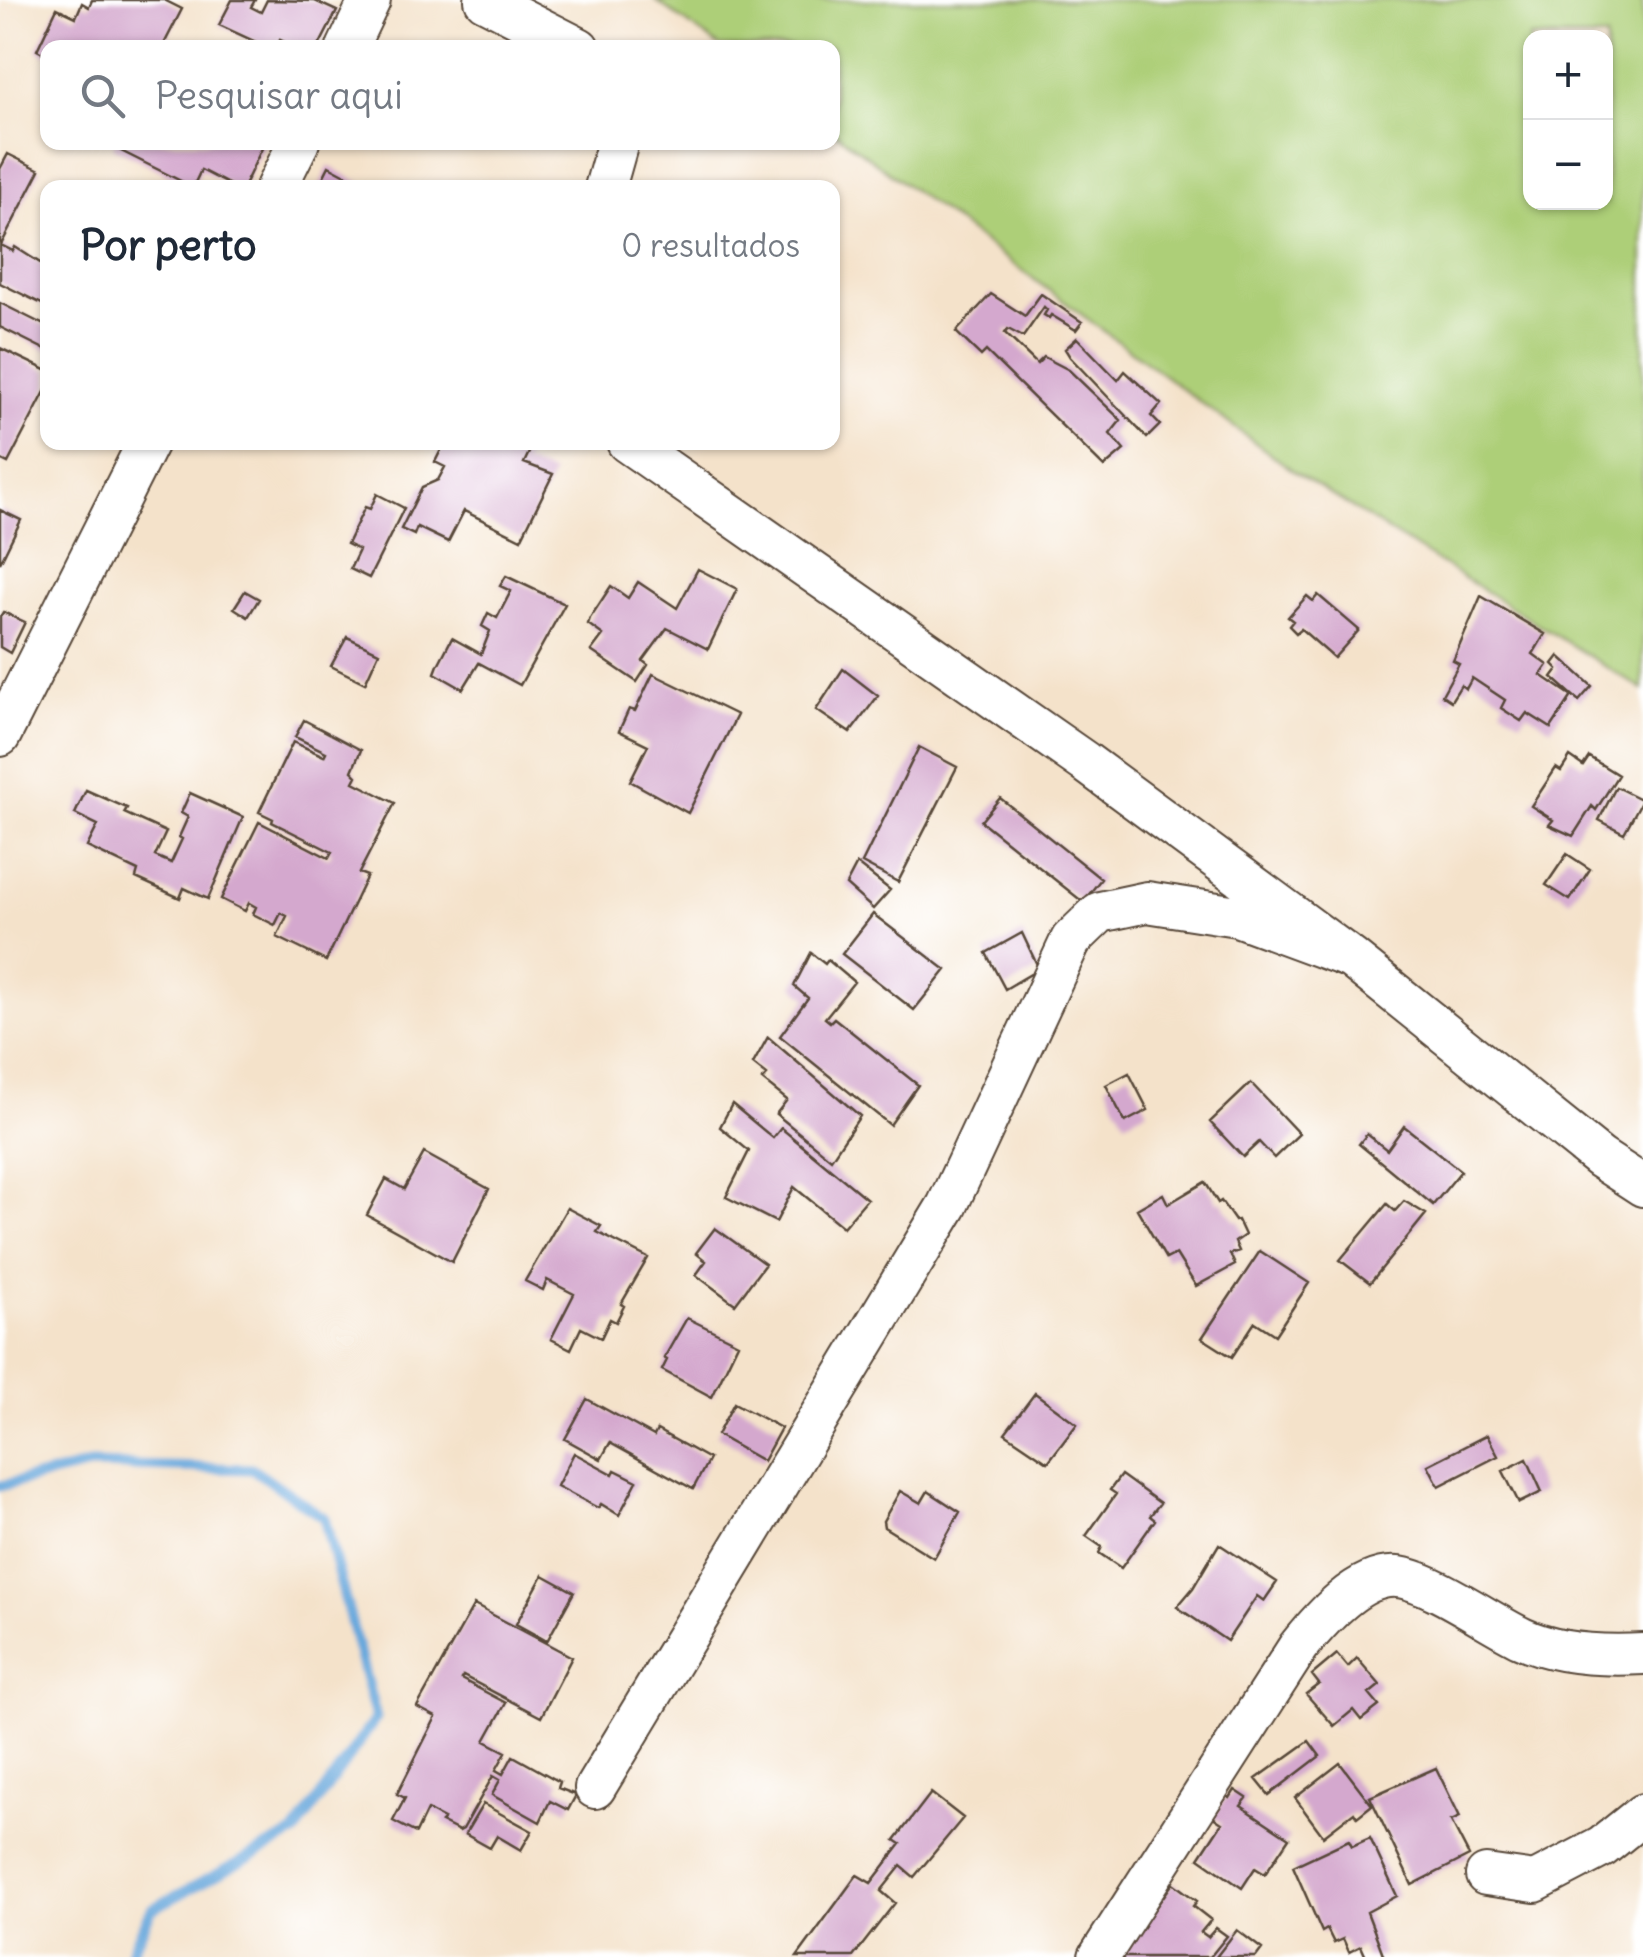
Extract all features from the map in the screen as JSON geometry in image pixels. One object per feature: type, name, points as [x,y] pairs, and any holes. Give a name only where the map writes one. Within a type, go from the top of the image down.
[{"type":"street","points":[[350,40],[370,0]]},
{"type":"street","points":[[485,0],[563,40]]},
{"type":"street","points":[[280,180],[295,150]]},
{"type":"street","points":[[607,180],[616,150]]},
{"type":"street","points":[[0,736],[144,450]]},
{"type":"street","points":[[638,450],[1085,762],[1351,958],[1600,1158],[1643,1186]]},
{"type":"street","points":[[595,1788],[947,1206],[1070,940],[1100,912],[1147,902],[1237,916],[1351,958]]},
{"type":"street","points":[[1099,1957],[1300,1646],[1349,1595],[1378,1580],[1398,1576],[1444,1594],[1525,1640],[1600,1656],[1643,1654]]},
{"type":"street","points":[[1486,1876],[1535,1882],[1602,1847],[1643,1814]]},
{"type":"green space","points":[[655,0],[1643,0],[1643,690],[1295,472],[840,136],[840,40],[710,40]]},
{"type":"building","points":[[92,0],[164,0],[182,9],[166,40],[42,40],[57,8],[76,17],[82,3],[89,7]]},
{"type":"building","points":[[232,0],[255,0],[251,7],[261,12],[267,0],[315,1],[337,11],[322,40],[252,40],[219,25]]},
{"type":"building","points":[[119,150],[261,150],[247,180],[220,180],[201,170],[196,180],[179,180]]},
{"type":"building","points":[[8,154],[40,170],[1,245],[13,251],[15,247],[40,263],[40,303],[0,283],[0,169]]},
{"type":"building","points":[[329,166],[355,180],[322,180]]},
{"type":"building","points":[[991,294],[1025,316],[1041,294],[1082,322],[1076,330],[1044,315],[1044,307],[1023,337],[1008,329],[1005,333],[1037,364],[1044,357],[1069,370],[1121,420],[1110,434],[1124,450],[1104,467],[986,351],[981,356],[956,332]]},
{"type":"building","points":[[0,303],[40,323],[40,347],[0,327]]},
{"type":"building","points":[[1077,338],[1118,380],[1125,371],[1161,404],[1151,416],[1160,425],[1147,438],[1070,357],[1065,349]]},
{"type":"building","points":[[0,348],[40,367],[40,401],[8,463],[0,459]]},
{"type":"building","points":[[441,450],[530,450],[524,463],[553,474],[521,539],[464,511],[448,542],[417,527],[414,535],[401,529],[422,487],[438,480],[445,467],[435,462]]},
{"type":"building","points":[[377,494],[404,508],[369,578],[350,569],[359,550],[347,544],[365,507],[370,509]]},
{"type":"building","points":[[0,510],[21,520],[0,563]]},
{"type":"building","points":[[698,569],[737,589],[708,649],[667,628],[643,661],[648,665],[637,682],[591,651],[603,635],[588,624],[611,586],[628,598],[638,582],[677,608]]},
{"type":"building","points":[[506,576],[565,604],[520,685],[479,663],[463,689],[435,673],[438,665],[452,638],[481,654],[490,631],[482,626],[488,613],[497,618],[511,591],[500,586]]},
{"type":"building","points":[[245,591],[259,599],[248,617],[234,608]]},
{"type":"building","points":[[1318,595],[1359,630],[1334,658],[1301,629],[1296,633],[1289,626],[1293,621],[1288,617],[1307,596],[1313,601]]},
{"type":"building","points":[[1481,596],[1545,634],[1533,654],[1548,665],[1541,675],[1572,696],[1551,728],[1527,713],[1521,721],[1501,708],[1505,700],[1472,678],[1466,689],[1461,685],[1451,701],[1442,695],[1459,664],[1453,661]]},
{"type":"building","points":[[3,612],[25,622],[10,653],[0,647]]},
{"type":"building","points":[[347,637],[379,652],[365,683],[331,666]]},
{"type":"building","points":[[1559,656],[1592,686],[1579,701],[1552,677],[1558,669],[1553,664]]},
{"type":"building","points":[[843,669],[878,696],[850,733],[816,710]]},
{"type":"building","points":[[653,674],[737,715],[688,813],[630,781],[648,745],[619,731],[629,709],[635,711]]},
{"type":"building","points":[[304,720],[361,750],[352,771],[357,776],[354,782],[395,803],[359,873],[367,876],[326,961],[277,937],[287,916],[281,913],[275,925],[253,914],[256,907],[249,903],[245,911],[221,899],[259,822],[329,858],[332,852],[259,812],[293,742],[324,756],[326,752],[295,737]]},
{"type":"building","points":[[919,747],[957,767],[898,882],[862,863]]},
{"type":"building","points":[[1570,757],[1583,766],[1589,757],[1618,775],[1596,810],[1592,806],[1573,836],[1549,825],[1553,820],[1531,806],[1556,768],[1561,771]]},
{"type":"building","points":[[1616,787],[1642,800],[1624,833],[1599,820]]},
{"type":"building","points":[[86,790],[127,808],[124,813],[166,832],[155,856],[171,863],[188,817],[181,813],[190,793],[243,817],[208,899],[184,888],[180,898],[136,878],[138,871],[87,847],[98,825],[75,814]]},
{"type":"building","points":[[1000,798],[1101,879],[1083,902],[981,821]]},
{"type":"building","points":[[1567,854],[1590,869],[1570,900],[1546,885]]},
{"type":"building","points":[[857,864],[890,890],[873,909],[846,885]]},
{"type":"building","points":[[873,914],[946,970],[914,1010],[842,954]]},
{"type":"building","points":[[1022,933],[1039,969],[1005,989],[986,953]]},
{"type":"building","points":[[811,953],[825,964],[828,960],[854,982],[825,1018],[830,1022],[834,1018],[918,1085],[890,1125],[780,1036],[808,998],[794,986]]},
{"type":"building","points":[[768,1037],[860,1116],[831,1159],[776,1114],[787,1100],[762,1080],[767,1075],[753,1064]]},
{"type":"building","points":[[1129,1073],[1148,1110],[1125,1122],[1106,1085]]},
{"type":"building","points":[[1251,1083],[1299,1134],[1274,1158],[1259,1142],[1243,1157],[1210,1122]]},
{"type":"building","points":[[732,1104],[773,1138],[781,1128],[867,1199],[843,1227],[794,1187],[776,1222],[726,1197],[749,1151],[720,1127]]},
{"type":"building","points":[[1404,1126],[1461,1171],[1433,1205],[1359,1144],[1367,1134],[1387,1150]]},
{"type":"building","points":[[424,1153],[489,1189],[452,1262],[367,1215],[386,1179],[404,1189]]},
{"type":"building","points":[[1205,1182],[1218,1203],[1221,1201],[1238,1220],[1245,1235],[1235,1242],[1239,1251],[1230,1254],[1235,1265],[1196,1286],[1176,1254],[1166,1259],[1137,1209],[1163,1194],[1168,1204]]},
{"type":"building","points":[[1404,1201],[1426,1214],[1370,1283],[1340,1260],[1387,1204],[1395,1211]]},
{"type":"building","points":[[567,1208],[601,1226],[597,1232],[648,1258],[621,1304],[624,1306],[616,1322],[610,1319],[601,1338],[581,1328],[571,1349],[551,1339],[574,1294],[547,1280],[543,1290],[525,1281]]},
{"type":"building","points":[[715,1228],[765,1264],[735,1304],[696,1275],[706,1261],[696,1253]]},
{"type":"building","points":[[1260,1251],[1309,1283],[1275,1335],[1255,1322],[1232,1357],[1202,1338]]},
{"type":"building","points":[[687,1318],[738,1343],[712,1397],[662,1370],[667,1360],[664,1358]]},
{"type":"building","points":[[1035,1393],[1077,1424],[1048,1462],[1005,1433]]},
{"type":"building","points":[[587,1399],[654,1436],[657,1430],[709,1459],[693,1489],[610,1443],[601,1459],[565,1439]]},
{"type":"building","points":[[734,1403],[781,1428],[763,1461],[717,1435]]},
{"type":"building","points":[[1487,1435],[1498,1456],[1439,1486],[1428,1465]]},
{"type":"building","points":[[574,1453],[613,1474],[615,1470],[637,1481],[619,1515],[557,1486]]},
{"type":"building","points":[[1527,1459],[1542,1492],[1519,1503],[1503,1471]]},
{"type":"building","points":[[1121,1475],[1160,1503],[1150,1516],[1155,1520],[1121,1568],[1099,1553],[1102,1547],[1086,1536],[1116,1494],[1110,1490]]},
{"type":"building","points":[[900,1491],[921,1503],[928,1491],[960,1512],[934,1558],[884,1527],[883,1521]]},
{"type":"building","points":[[1219,1544],[1277,1582],[1264,1601],[1257,1596],[1227,1641],[1177,1607]]},
{"type":"building","points":[[543,1575],[574,1592],[547,1641],[516,1624]]},
{"type":"building","points":[[474,1605],[572,1657],[541,1717],[463,1676],[461,1679],[506,1703],[485,1741],[506,1752],[496,1770],[503,1774],[513,1756],[560,1782],[558,1788],[576,1795],[568,1810],[550,1801],[540,1822],[492,1795],[500,1780],[493,1776],[463,1829],[459,1831],[441,1822],[444,1819],[427,1810],[416,1833],[393,1821],[405,1798],[397,1794],[436,1717],[417,1707]]},
{"type":"building","points":[[1337,1654],[1348,1667],[1357,1658],[1380,1685],[1369,1694],[1379,1706],[1361,1720],[1353,1710],[1334,1726],[1306,1694],[1319,1684],[1312,1675]]},
{"type":"building","points":[[1309,1741],[1320,1756],[1269,1795],[1256,1779]]},
{"type":"building","points":[[1340,1763],[1372,1805],[1357,1817],[1354,1812],[1323,1836],[1295,1798]]},
{"type":"building","points":[[1436,1768],[1460,1817],[1451,1821],[1469,1856],[1412,1885],[1370,1797]]},
{"type":"building","points":[[1235,1790],[1247,1798],[1241,1806],[1289,1838],[1265,1874],[1255,1868],[1242,1888],[1199,1858],[1222,1823],[1213,1817]]},
{"type":"building","points":[[931,1793],[963,1818],[914,1877],[901,1866],[881,1891],[895,1903],[853,1957],[797,1957],[857,1875],[871,1883],[901,1844],[895,1840]]},
{"type":"building","points":[[483,1804],[532,1831],[521,1850],[497,1836],[490,1848],[465,1834]]},
{"type":"building","points":[[1370,1838],[1397,1896],[1367,1912],[1383,1954],[1377,1957],[1366,1957],[1361,1946],[1349,1952],[1343,1939],[1334,1943],[1327,1929],[1322,1932],[1293,1866],[1349,1840],[1352,1846]]},
{"type":"building","points":[[1173,1883],[1197,1901],[1193,1906],[1211,1920],[1201,1932],[1208,1937],[1216,1928],[1227,1936],[1210,1957],[1120,1957]]},
{"type":"building","points":[[1237,1930],[1262,1949],[1256,1957],[1216,1957]]},
{"type":"waterway","points":[[0,1486],[90,1465],[253,1469],[324,1518],[376,1718],[295,1833],[152,1909],[129,1957]]}]
